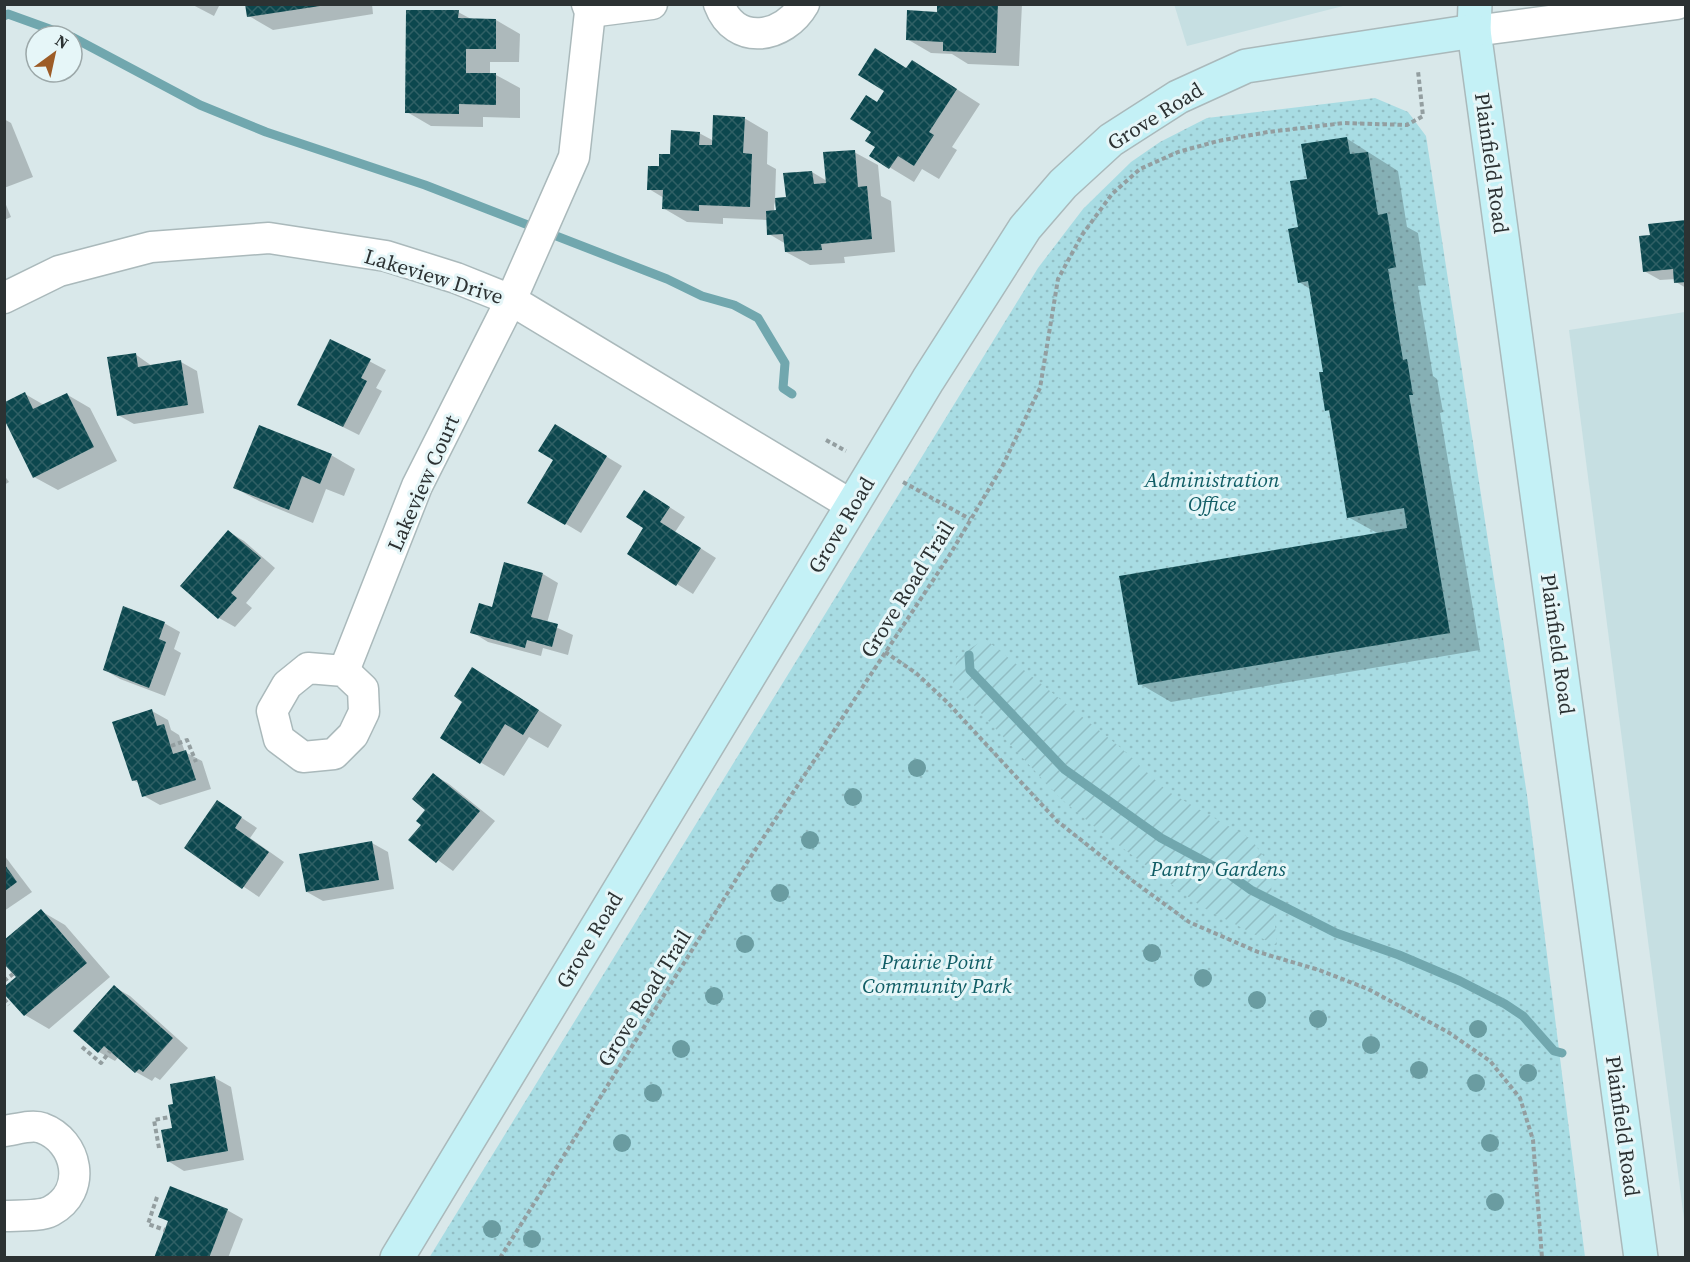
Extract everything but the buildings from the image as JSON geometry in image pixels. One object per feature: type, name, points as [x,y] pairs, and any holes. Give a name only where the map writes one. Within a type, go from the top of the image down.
[{"type":"street","points":[[589,8],[652,4]]},
{"type":"street","points":[[719,4],[730,22],[757,34],[772,33],[785,27],[797,17],[804,4]]},
{"type":"street","points":[[1470,13],[1677,4]]},
{"type":"street","name":"Lakeview Court","points":[[344,671],[417,486],[511,300],[574,157],[589,8]]},
{"type":"street","name":"Grove Road","points":[[397,1257],[928,380],[1025,228],[1063,184],[1112,140],[1178,98],[1246,66],[1470,13]]},
{"type":"street","name":"Plainfield Road","points":[[1470,13],[1641,1257]]},
{"type":"street","name":"Lakeview Drive","points":[[4,298],[59,272],[151,247],[269,238],[386,256],[456,278],[511,300],[853,506]]},
{"type":"street","points":[[4,1131],[40,1127],[65,1142],[76,1171],[70,1195],[50,1212],[4,1216]]},
{"type":"path","name":"Grove Road Trail","points":[[500,1257],[742,870],[885,652],[1002,467],[1040,388],[1058,279],[1082,235],[1119,188],[1140,169],[1178,152],[1218,141],[1344,123],[1407,125],[1423,116]]},
{"type":"path","points":[[900,480],[970,519]]},
{"type":"path","points":[[885,652],[916,673],[947,702],[1057,821],[1133,882],[1189,922],[1258,952],[1319,970],[1368,988],[1448,1032],[1490,1061],[1520,1098],[1533,1140],[1542,1257]]},
{"type":"path","points":[[171,746],[187,740],[196,762]]},
{"type":"path","points":[[4,981],[13,974]]},
{"type":"path","points":[[4,999],[9,1005]]},
{"type":"path","points":[[82,1047],[100,1063],[110,1051]]},
{"type":"path","points":[[159,1148],[154,1119],[170,1117]]},
{"type":"path","points":[[157,1197],[148,1224],[165,1230]]},
{"type":"shaded area","points":[[1174,4],[1347,4],[1347,5],[1187,46]]},
{"type":"shaded area","points":[[1686,312],[1685,1227],[1569,330]]},
{"type":"green space","name":"Prairie Point Community Park","points":[[1375,98],[1408,112],[1426,136],[1527,795],[1585,1257],[429,1258],[1038,268],[1083,209],[1131,162],[1160,142],[1207,118]]},
{"type":"green space","name":"Pantry Gardens","points":[[985,639],[1121,748],[1167,791],[1251,839],[1269,864],[1277,946],[1202,907],[1101,832],[1060,798],[953,683],[957,657]]},
{"type":"waterway","points":[[4,16],[8,14],[36,24]]},
{"type":"waterway","points":[[84,43],[200,105],[266,132],[425,185],[667,279],[702,296],[734,305],[758,318],[785,363],[783,388],[792,394]]},
{"type":"waterway","points":[[969,655],[970,670],[1064,769],[1161,838],[1230,875],[1251,890],[1336,933],[1399,955],[1460,981],[1505,1004],[1523,1016],[1554,1051],[1562,1053]]},
{"type":"park label","name":"Administration Office","points":[[1212,491]]}]
